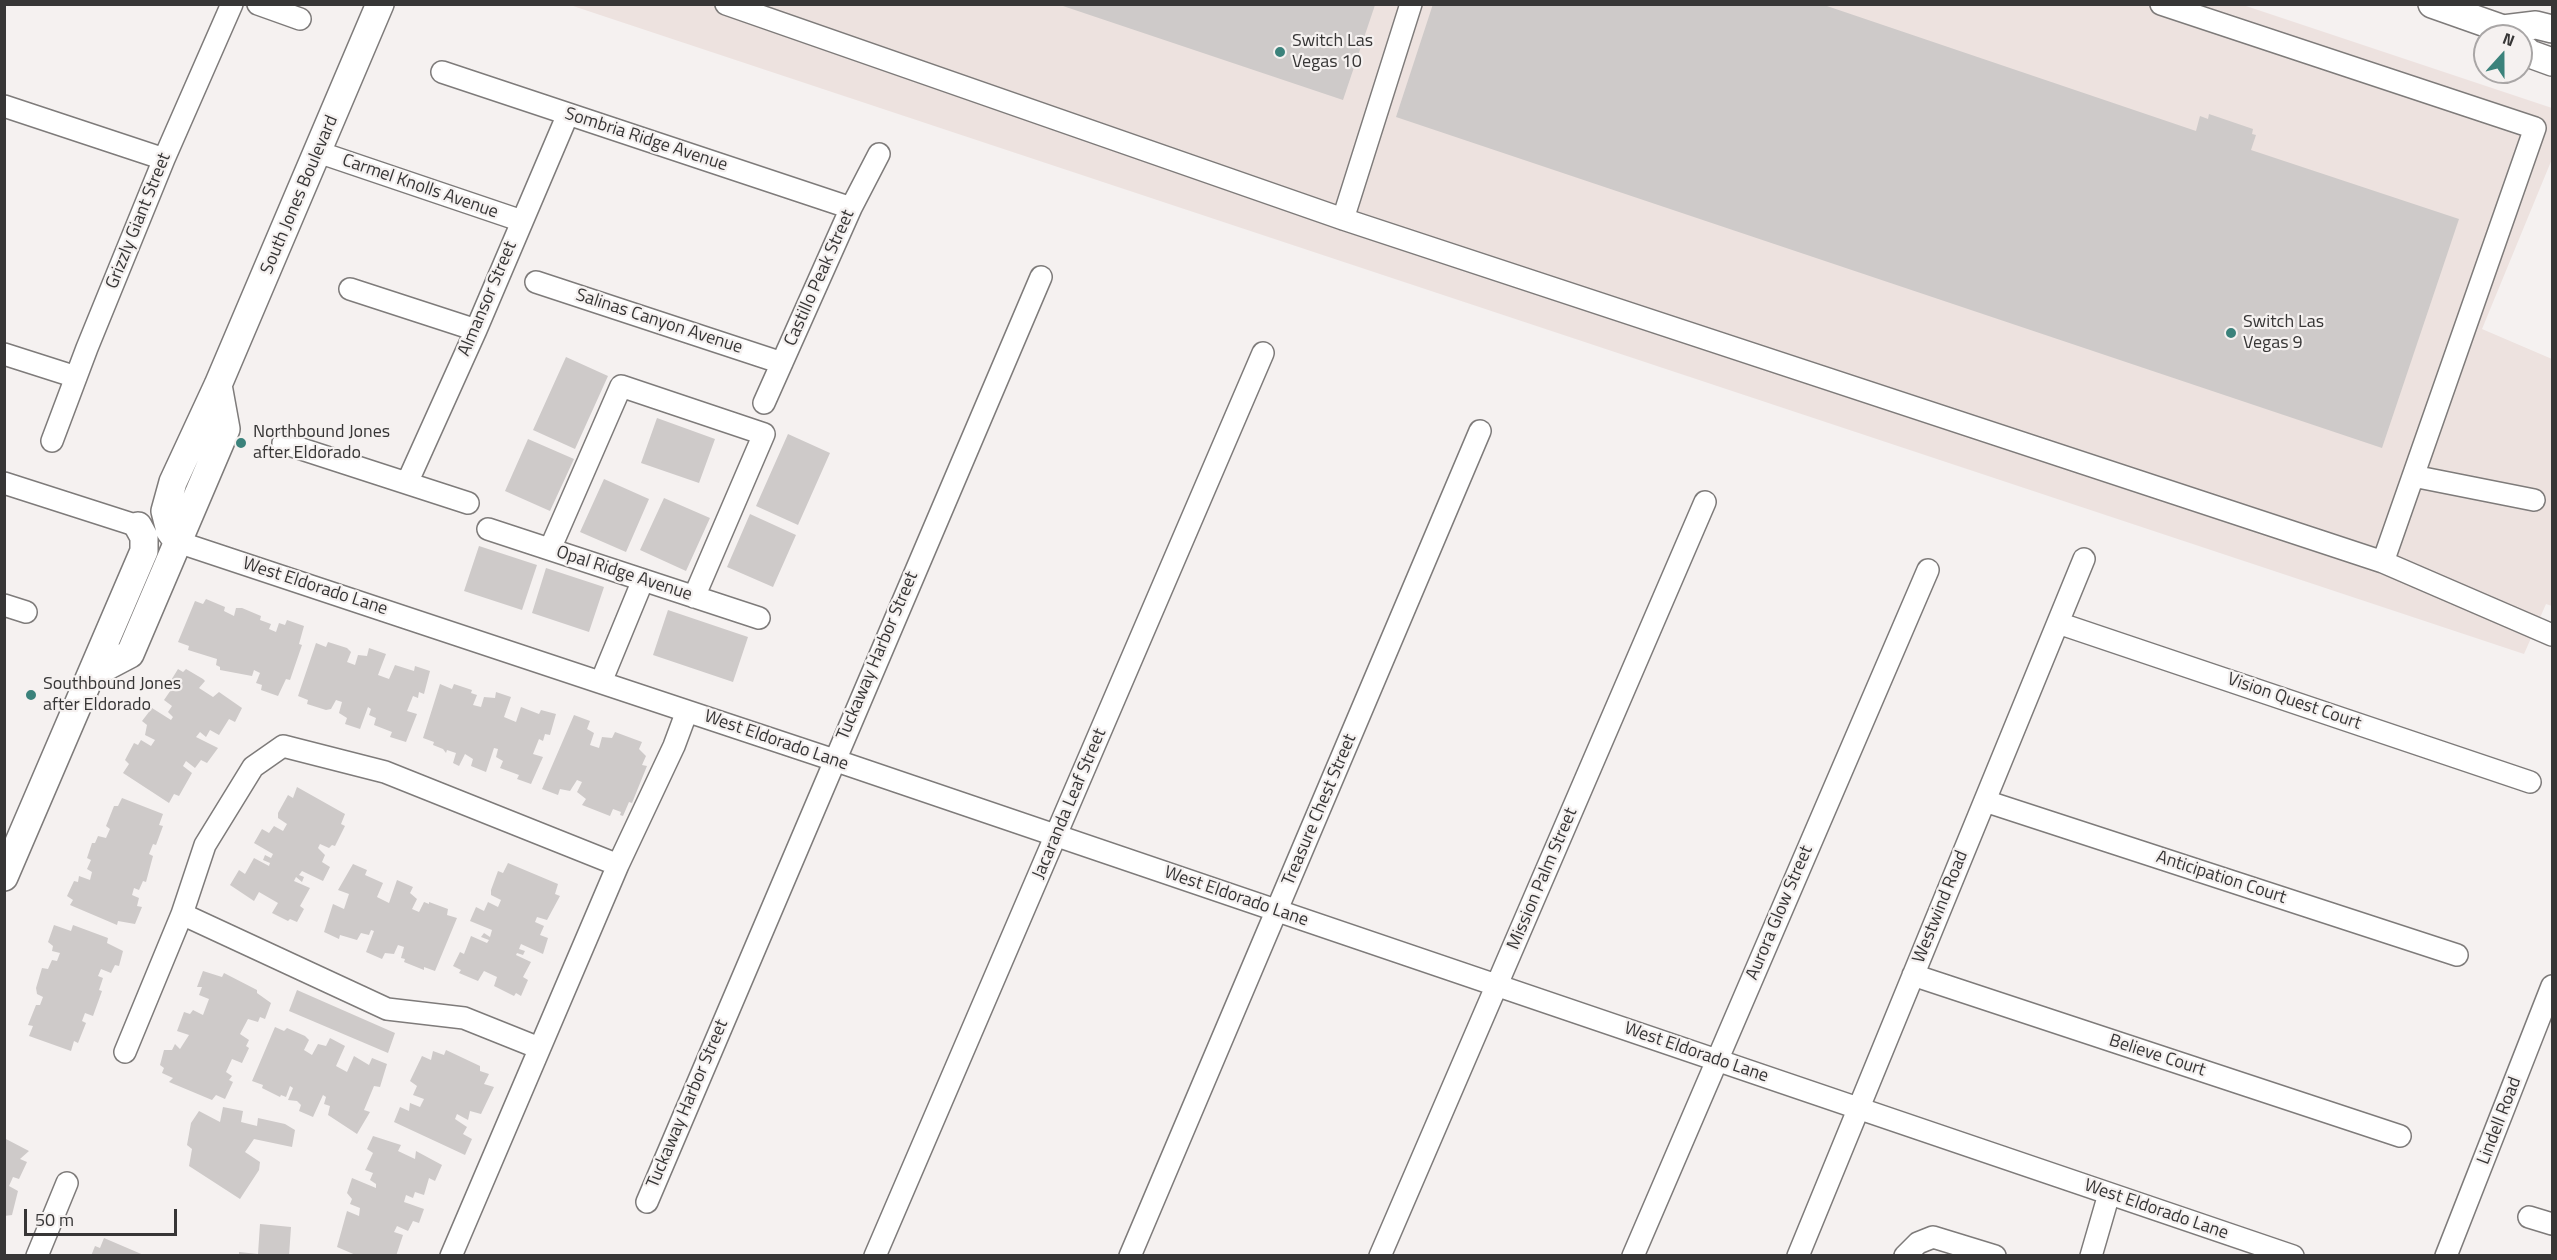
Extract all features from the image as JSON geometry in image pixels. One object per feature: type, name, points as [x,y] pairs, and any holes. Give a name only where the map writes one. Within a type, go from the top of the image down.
[{"type":"main road","name":"South Jones Boulevard","points":[[4,877],[92,674],[88,639],[184,415],[218,385],[380,4]]},
{"type":"main road","points":[[2432,4],[2480,24]]},
{"type":"main road","points":[[2533,26],[2536,25],[2553,29]]},
{"type":"main road","points":[[2533,55],[2553,62]]},
{"type":"main road","points":[[92,674],[130,654],[226,429],[218,385]]},
{"type":"street","name":"Grizzly Giant Street","points":[[52,441],[164,159],[232,4]]},
{"type":"street","points":[[258,4],[300,19]]},
{"type":"street","points":[[726,4],[1343,219],[2383,562],[2553,635]]},
{"type":"street","points":[[1343,219],[1411,4]]},
{"type":"street","points":[[2161,4],[2535,128],[2383,562]]},
{"type":"street","name":"Sombria Ridge Avenue","points":[[442,72],[850,208]]},
{"type":"street","points":[[4,106],[164,159]]},
{"type":"street","name":"Almansor Street","points":[[407,483],[476,330],[568,114]]},
{"type":"street","name":"Carmel Knolls Avenue","points":[[318,152],[522,221]]},
{"type":"street","name":"Castillo Peak Street","points":[[764,403],[850,208],[879,154]]},
{"type":"street","name":"Tuckaway Harbor Street","points":[[647,1202],[1041,277]]},
{"type":"street","name":"Salinas Canyon Avenue","points":[[536,282],[782,363]]},
{"type":"street","points":[[350,289],[476,330]]},
{"type":"street","name":"Jacaranda Leaf Street","points":[[875,1256],[1263,353]]},
{"type":"street","points":[[4,354],[76,377]]},
{"type":"street","points":[[550,549],[621,386],[764,434],[694,597]]},
{"type":"street","name":"Treasure Chest Street","points":[[1130,1256],[1480,431]]},
{"type":"street","points":[[283,443],[468,503]]},
{"type":"street","points":[[2413,476],[2534,500]]},
{"type":"street","points":[[4,483],[138,526]]},
{"type":"street","name":"Mission Palm Street","points":[[1380,1256],[1705,502]]},
{"type":"street","name":"Opal Ridge Avenue","points":[[489,529],[759,618]]},
{"type":"street","name":"West Eldorado Lane","points":[[178,542],[834,760],[2293,1256]]},
{"type":"street","name":"Westwind Road","points":[[1798,1256],[2084,559]]},
{"type":"street","name":"Aurora Glow Street","points":[[1633,1256],[1928,570]]},
{"type":"street","points":[[601,682],[643,580]]},
{"type":"street","points":[[4,605],[26,612]]},
{"type":"street","name":"Vision Quest Court","points":[[2058,623],[2530,782]]},
{"type":"street","points":[[451,1256],[618,865],[674,746],[687,711]]},
{"type":"street","points":[[125,1052],[182,914],[205,845],[253,767],[283,746],[385,772],[618,865]]},
{"type":"street","name":"Anticipation Court","points":[[1985,801],[2457,955]]},
{"type":"street","points":[[182,914],[387,1009],[464,1018],[539,1048]]},
{"type":"street","name":"Believe Court","points":[[1913,975],[2400,1136]]},
{"type":"street","name":"Lindell Road","points":[[2446,1256],[2553,986]]},
{"type":"street","points":[[37,1256],[67,1183]]},
{"type":"street","points":[[2091,1256],[2109,1194]]},
{"type":"street","points":[[2529,1217],[2553,1224]]},
{"type":"street","points":[[1912,1249],[1933,1237],[1995,1256]]},
{"type":"shaded area","points":[[570,5],[2243,5],[2473,82],[2473,84],[2480,84],[2552,108],[2552,159],[2482,329],[2552,359],[2552,606],[2546,604],[2524,654]]},
{"type":"building","name":"Switch Las Vegas 9","points":[[1433,4],[1821,4],[2196,131],[2200,116],[2208,119],[2209,114],[2253,129],[2252,134],[2256,135],[2251,150],[2459,219],[2382,448],[1396,117]]},
{"type":"building","name":"Switch Las Vegas 10","points":[[1060,5],[1375,5],[1343,100]]},
{"type":"building","points":[[566,357],[608,376],[575,449],[533,430]]},
{"type":"building","points":[[657,418],[715,439],[699,483],[641,463]]},
{"type":"building","points":[[788,434],[830,453],[798,525],[756,506]]},
{"type":"building","points":[[528,439],[574,459],[550,511],[505,491]]},
{"type":"building","points":[[604,479],[649,499],[626,552],[580,532]]},
{"type":"building","points":[[664,498],[710,518],[686,571],[640,550]]},
{"type":"building","points":[[750,514],[796,535],[773,587],[727,567]]},
{"type":"building","points":[[479,546],[537,565],[522,610],[464,591]]},
{"type":"building","points":[[546,568],[604,587],[589,632],[532,613]]},
{"type":"building","points":[[206,599],[225,607],[224,611],[234,616],[236,608],[242,608],[261,616],[260,620],[271,624],[269,629],[276,632],[279,623],[285,625],[287,620],[304,626],[299,644],[302,645],[290,680],[286,679],[278,696],[261,690],[262,685],[256,683],[260,673],[254,670],[252,676],[220,670],[220,667],[216,665],[217,659],[188,650],[189,646],[178,642],[195,601],[203,604]]},
{"type":"building","points":[[668,610],[748,637],[733,682],[653,655]]},
{"type":"building","points":[[328,642],[347,648],[351,652],[347,662],[355,665],[358,655],[367,656],[369,648],[386,654],[378,675],[389,679],[395,665],[414,671],[415,666],[430,671],[424,694],[419,692],[418,698],[413,696],[407,711],[417,714],[406,742],[390,737],[392,732],[374,725],[376,718],[369,715],[371,709],[368,707],[360,729],[345,724],[347,718],[339,713],[342,702],[336,700],[331,709],[326,710],[307,704],[308,700],[298,696],[316,643],[326,647]]},
{"type":"building","points":[[178,669],[183,672],[186,669],[203,679],[205,681],[199,688],[213,697],[219,692],[242,708],[235,722],[229,719],[219,735],[210,730],[206,737],[200,732],[196,737],[218,748],[207,763],[201,760],[195,768],[186,761],[183,766],[192,773],[179,796],[174,794],[169,803],[123,773],[129,764],[125,760],[134,743],[138,745],[141,740],[151,746],[155,740],[145,735],[147,725],[142,721],[152,708],[171,720],[173,717],[168,712],[172,706],[164,700],[175,684],[170,682]]},
{"type":"building","points":[[440,684],[452,689],[454,684],[472,690],[471,693],[477,695],[473,705],[481,707],[484,697],[495,698],[496,692],[511,697],[504,717],[516,722],[521,707],[539,714],[541,710],[556,714],[550,735],[545,734],[543,741],[539,739],[533,754],[543,757],[531,784],[517,779],[519,775],[500,768],[503,761],[496,757],[498,749],[494,748],[486,772],[471,766],[473,759],[465,754],[459,766],[453,763],[456,753],[447,750],[446,753],[443,749],[433,745],[434,742],[423,738]]},
{"type":"building","points":[[574,715],[590,721],[587,729],[594,733],[590,745],[599,748],[602,737],[612,738],[615,732],[642,742],[639,749],[646,756],[642,765],[647,766],[632,803],[629,802],[623,816],[620,815],[621,812],[613,809],[610,816],[582,805],[586,799],[577,792],[582,782],[577,780],[570,791],[560,789],[558,795],[542,789]]},
{"type":"building","points":[[297,787],[345,814],[341,824],[345,826],[335,846],[332,845],[329,848],[320,844],[318,848],[325,855],[322,862],[330,867],[323,881],[302,871],[299,875],[304,877],[302,882],[296,877],[294,881],[310,888],[300,906],[304,909],[297,922],[290,919],[288,921],[272,913],[278,903],[259,892],[254,901],[230,885],[239,870],[245,874],[254,858],[269,866],[270,863],[263,860],[265,855],[271,858],[273,854],[254,843],[262,829],[269,833],[274,826],[283,831],[287,824],[278,818],[278,813],[288,795],[293,798]]},
{"type":"building","points":[[122,798],[163,814],[159,825],[163,826],[156,845],[153,844],[149,854],[153,856],[146,882],[143,881],[139,890],[134,888],[132,895],[139,898],[137,906],[142,907],[135,924],[118,921],[117,925],[70,905],[73,900],[67,896],[74,881],[78,882],[79,876],[90,880],[92,872],[87,869],[91,860],[87,858],[92,843],[95,843],[98,836],[106,838],[110,829],[106,826],[114,806],[118,806]]},
{"type":"building","points":[[508,863],[558,884],[555,894],[560,896],[547,920],[537,917],[535,922],[544,926],[540,935],[548,938],[543,954],[521,944],[519,949],[525,951],[523,955],[517,953],[516,955],[531,962],[523,977],[528,980],[521,996],[516,993],[514,996],[494,986],[497,977],[484,971],[478,981],[459,973],[461,970],[453,966],[460,952],[464,954],[471,936],[487,943],[489,940],[481,937],[484,933],[490,937],[492,930],[470,921],[476,907],[484,911],[488,902],[498,907],[501,900],[491,895],[491,890],[498,871],[503,873]]},
{"type":"building","points":[[353,864],[367,870],[365,875],[383,883],[377,897],[389,903],[397,880],[413,887],[410,893],[417,899],[412,909],[419,912],[424,902],[429,904],[429,902],[448,909],[447,915],[457,918],[435,971],[424,967],[424,970],[404,962],[405,959],[401,958],[404,947],[398,945],[394,954],[385,953],[382,959],[366,952],[374,931],[371,930],[369,935],[361,933],[357,940],[340,935],[339,939],[324,932],[333,904],[344,909],[349,894],[338,890]]},
{"type":"building","points":[[54,925],[71,931],[73,925],[108,938],[107,943],[123,951],[119,966],[115,965],[111,973],[101,969],[98,976],[103,978],[99,990],[102,991],[93,1016],[85,1013],[82,1021],[86,1023],[78,1043],[74,1041],[71,1051],[29,1036],[33,1026],[28,1025],[36,1005],[40,1005],[43,997],[37,994],[36,988],[42,968],[48,969],[52,960],[57,961],[60,953],[52,951],[53,946],[48,942]]},
{"type":"building","points":[[203,971],[222,977],[224,973],[257,990],[257,993],[271,1003],[265,1019],[260,1017],[258,1022],[248,1019],[240,1034],[249,1040],[246,1046],[249,1048],[242,1063],[232,1059],[226,1072],[232,1076],[229,1080],[233,1082],[225,1099],[216,1095],[212,1100],[169,1082],[173,1078],[162,1073],[164,1068],[160,1065],[164,1050],[172,1050],[175,1044],[180,1049],[189,1035],[177,1031],[184,1012],[190,1014],[193,1010],[203,1015],[209,999],[199,995],[202,987],[197,987]]},
{"type":"building","points":[[297,990],[395,1033],[388,1053],[289,1011]]},
{"type":"building","points":[[275,1027],[284,1031],[287,1028],[305,1036],[309,1040],[304,1050],[312,1055],[318,1044],[326,1046],[330,1038],[345,1046],[336,1066],[347,1072],[354,1056],[369,1065],[372,1058],[387,1064],[380,1087],[374,1086],[364,1110],[370,1112],[357,1134],[328,1115],[330,1106],[324,1104],[326,1097],[323,1095],[313,1117],[299,1111],[301,1105],[297,1101],[288,1100],[293,1088],[290,1086],[286,1097],[281,1095],[280,1097],[262,1088],[263,1085],[252,1081]]},
{"type":"building","points":[[446,1050],[480,1066],[480,1071],[489,1074],[484,1084],[494,1087],[481,1114],[470,1111],[468,1120],[457,1114],[455,1119],[467,1127],[463,1134],[472,1139],[465,1155],[394,1122],[400,1107],[409,1111],[410,1103],[420,1107],[424,1099],[413,1095],[417,1086],[410,1081],[422,1056],[431,1060],[433,1051],[444,1055]]},
{"type":"building","points":[[223,1107],[243,1111],[241,1122],[257,1126],[258,1118],[285,1124],[295,1130],[292,1147],[254,1139],[245,1152],[260,1162],[259,1170],[240,1199],[189,1166],[192,1149],[187,1145],[191,1123],[199,1111],[220,1122]]},
{"type":"building","points":[[373,1136],[401,1145],[398,1151],[415,1159],[416,1151],[442,1165],[435,1181],[429,1178],[424,1195],[415,1192],[413,1198],[406,1195],[404,1202],[424,1209],[419,1223],[413,1221],[408,1231],[397,1226],[394,1232],[403,1235],[396,1256],[358,1256],[337,1247],[347,1211],[359,1216],[360,1208],[350,1204],[352,1199],[347,1193],[352,1178],[376,1188],[376,1184],[370,1180],[373,1173],[365,1170],[373,1153],[367,1149]]},
{"type":"building","points":[[4,1138],[29,1151],[20,1159],[27,1162],[19,1179],[13,1177],[9,1186],[18,1191],[12,1215],[4,1216]]},
{"type":"building","points":[[260,1224],[291,1227],[289,1256],[239,1256],[239,1252],[258,1254]]},
{"type":"building","points":[[104,1238],[146,1256],[91,1256],[95,1246],[100,1248]]},
{"type":"place","name":"Switch Las Vegas 10","points":[[1280,52]]},
{"type":"place","name":"Switch Las Vegas 9","points":[[2231,333]]},
{"type":"place","name":"Northbound Jones after Eldorado","points":[[241,443]]},
{"type":"place","name":"Southbound Jones after Eldorado","points":[[31,695]]}]
